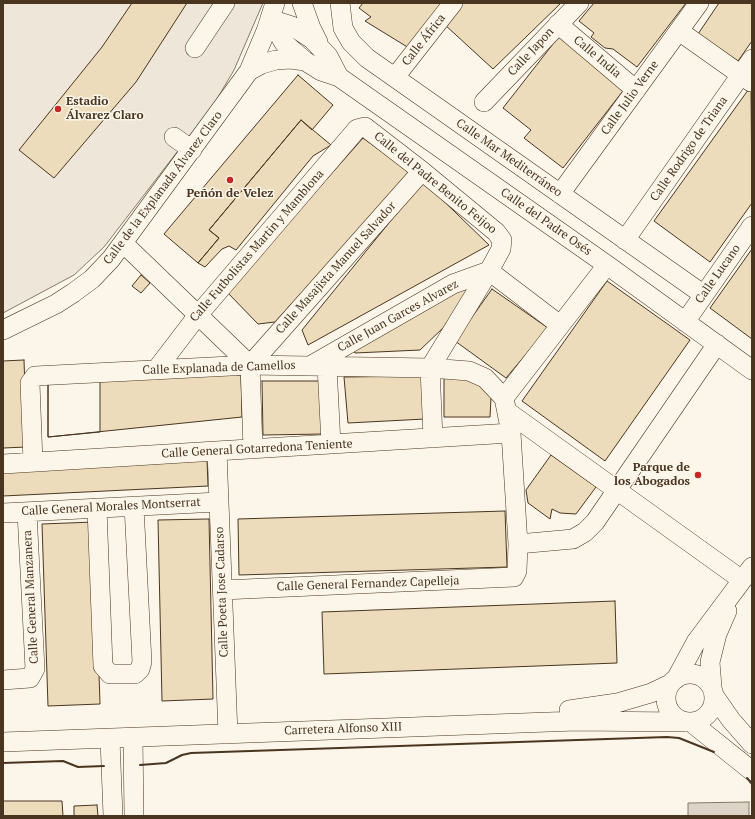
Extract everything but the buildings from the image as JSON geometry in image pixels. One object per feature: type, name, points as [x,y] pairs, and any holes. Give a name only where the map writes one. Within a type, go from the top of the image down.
[{"type":"street","points":[[195,48],[225,3]]},
{"type":"street","name":"Calle del Padre Osés","points":[[302,3],[311,28],[339,77]]},
{"type":"street","name":"Calle Mar Mediterráneo","points":[[340,3],[343,28],[351,42],[367,58],[704,295]]},
{"type":"street","name":"Calle África","points":[[395,77],[453,3]]},
{"type":"street","name":"Calle Japon","points":[[484,102],[578,3]]},
{"type":"street","name":"Calle Julio Verne","points":[[560,194],[699,3]]},
{"type":"street","name":"Calle del Padre Osés","points":[[272,11],[321,47]]},
{"type":"street","name":"Calle del Padre Osés","points":[[272,11],[284,43],[305,62],[321,71],[339,77],[607,265],[716,344],[749,362]]},
{"type":"street","name":"Calle de la Explanada Álvarez Claro","points":[[3,330],[56,304],[73,293],[92,279],[124,243],[249,71],[272,11]]},
{"type":"street","name":"Calle India","points":[[558,24],[636,90]]},
{"type":"street","points":[[679,31],[747,78]]},
{"type":"street","name":"Calle del Padre Osés","points":[[249,71],[262,64],[276,60],[290,59],[305,62]]},
{"type":"street","name":"Calle Rodrigo de Triana","points":[[625,240],[747,78],[752,59]]},
{"type":"street","name":"Calle del Padre Benito Feijoo","points":[[362,127],[368,128],[422,171],[500,236],[502,240],[501,249],[489,271],[430,368]]},
{"type":"street","name":"Calle Futbolistas Martin y Mamblona","points":[[156,370],[198,315],[351,135],[362,127]]},
{"type":"street","points":[[174,137],[192,150]]},
{"type":"street","name":"Calle Masajista Manuel Salvador","points":[[250,365],[422,171]]},
{"type":"street","name":"Calle Lucano","points":[[685,322],[752,226]]},
{"type":"street","points":[[124,243],[250,365],[253,449]]},
{"type":"street","points":[[607,265],[560,325],[506,405],[511,433],[518,544],[573,539],[585,532],[595,522],[716,344]]},
{"type":"street","points":[[489,271],[560,325]]},
{"type":"street","name":"Calle Juan Garces Alvarez","points":[[318,366],[453,284],[489,271]]},
{"type":"street","name":"Calle Explanada de Camellos","points":[[33,462],[30,383],[35,376],[250,365],[430,368],[470,371],[485,378],[506,405],[551,443],[743,579]]},
{"type":"street","points":[[318,366],[331,444]]},
{"type":"street","points":[[430,368],[433,438]]},
{"type":"street","name":"Calle General Gotarredona Teniente","points":[[3,464],[511,433]]},
{"type":"street","name":"Calle Poeta Jose Cadarso","points":[[217,451],[227,728]]},
{"type":"street","name":"Calle General Morales Montserrat","points":[[3,513],[218,502]]},
{"type":"street","points":[[97,508],[103,666],[110,674],[135,674],[140,669],[142,662],[134,506]]},
{"type":"street","name":"Calle General Manzanera","points":[[3,680],[30,678],[35,669],[27,512]]},
{"type":"street","name":"Calle General Fernandez Capelleja","points":[[222,590],[514,577],[517,571],[518,544]]},
{"type":"street","points":[[743,579],[696,642],[673,682],[666,700],[668,709],[674,717],[687,722],[752,771]]},
{"type":"street","points":[[687,722],[701,720],[709,714],[713,706],[710,662],[714,647],[743,579]]},
{"type":"street","points":[[673,682],[683,675],[692,674],[707,680],[731,720],[752,744]]},
{"type":"street","name":"Carretera Alfonso XIII","points":[[3,742],[133,738],[227,728],[588,708],[632,700],[673,682]]},
{"type":"street","name":"Carretera Alfonso XIII","points":[[3,731],[584,721],[687,722]]},
{"type":"street","points":[[133,738],[134,816]]},
{"type":"street","points":[[110,739],[113,816]]},
{"type":"shaded area","points":[[3,3],[263,3],[234,70],[214,104],[104,247],[74,275],[3,313]]},
{"type":"shaded area","points":[[749,802],[749,816],[688,816],[688,803]]},
{"type":"wall","points":[[140,765],[166,763],[182,755],[191,753],[667,737],[679,738],[714,752]]},
{"type":"wall","points":[[3,763],[63,761],[78,767],[104,766]]},
{"type":"wall","points":[[747,778],[752,784]]},
{"type":"place","name":"Estadio Álvarez Claro","points":[[58,109]]},
{"type":"place","name":"Peñón de Velez","points":[[230,180]]},
{"type":"place","name":"Parque de los Abogados","points":[[698,475]]}]
